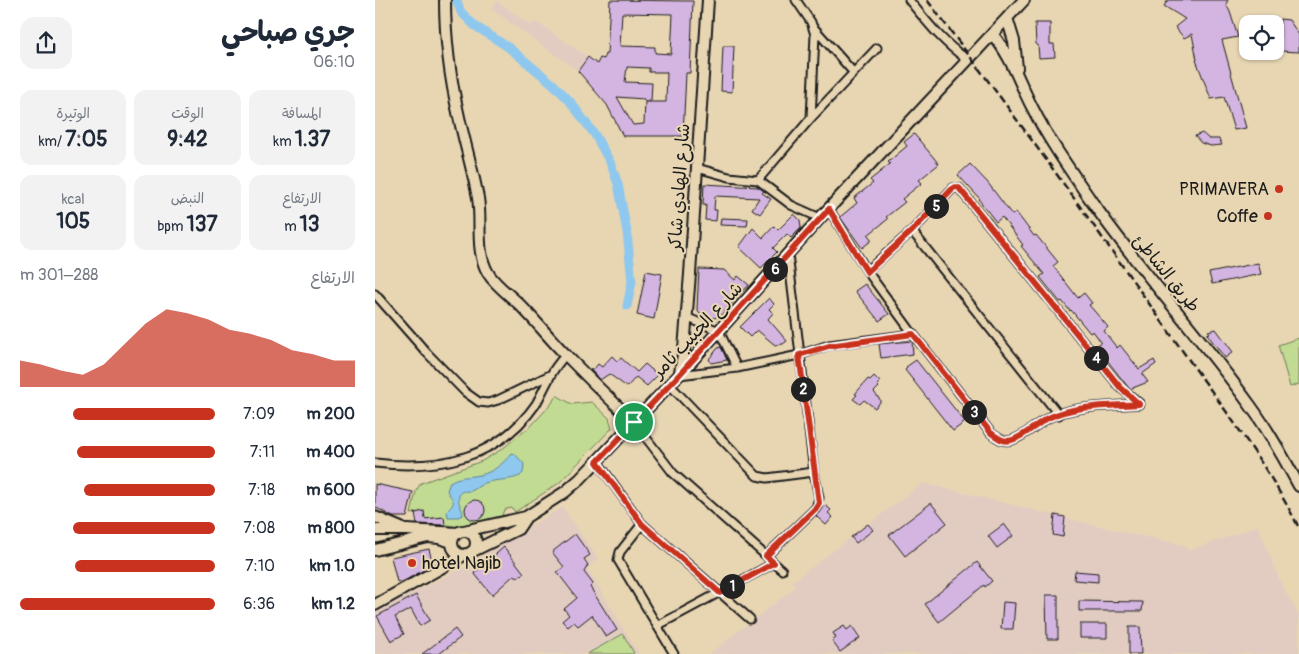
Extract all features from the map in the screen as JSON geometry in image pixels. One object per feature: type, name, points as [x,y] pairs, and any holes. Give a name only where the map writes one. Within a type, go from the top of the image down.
[{"type":"street","points":[[445,0],[445,29],[450,71],[479,203],[480,243],[487,271],[495,282],[518,303],[565,355],[634,422],[673,473],[783,570]]},
{"type":"street","name":"شارع الهادي شاكر","points":[[679,375],[683,364],[708,0]]},
{"type":"street","points":[[796,0],[814,28],[853,73]]},
{"type":"street","points":[[909,0],[928,24],[953,50],[967,59]]},
{"type":"street","name":"شارع الحبيب ثامر","points":[[526,517],[565,492],[597,462],[679,375],[820,218],[1024,0]]},
{"type":"street","name":"طريق الشاطئ","points":[[1007,18],[1014,41],[1017,74]]},
{"type":"street","points":[[811,118],[814,28]]},
{"type":"street","name":"طريق الشاطئ","points":[[992,34],[1000,43],[1017,74],[1042,127],[1090,199],[1128,252],[1178,312],[1250,405],[1287,462],[1299,486]]},
{"type":"street","points":[[759,180],[811,118],[877,48]]},
{"type":"street","points":[[697,168],[729,177],[759,180],[791,205],[820,218]]},
{"type":"street","points":[[829,209],[867,272],[913,334],[991,433],[1001,440],[1010,441],[1048,418],[1071,411],[1100,406],[1139,404],[1120,387],[959,188],[953,188],[912,231],[867,272]]},
{"type":"street","points":[[912,231],[1059,415]]},
{"type":"street","points":[[766,556],[816,508],[819,498],[799,355],[795,304],[788,254]]},
{"type":"street","points":[[375,294],[427,354],[465,392],[479,402],[488,403],[498,400],[551,375]]},
{"type":"street","points":[[686,317],[719,331],[737,368]]},
{"type":"street","points":[[679,375],[737,368],[799,355],[829,346],[913,334]]},
{"type":"street","points":[[375,463],[435,464],[477,454],[490,447],[528,414],[565,355]]},
{"type":"street","points":[[669,384],[757,476],[767,478],[814,472]]},
{"type":"street","points":[[597,462],[642,524],[749,619]]},
{"type":"street","points":[[375,517],[407,530]]},
{"type":"street","points":[[375,550],[428,537],[457,538],[526,517]]},
{"type":"street","points":[[375,605],[439,571],[468,553],[518,528],[526,517]]},
{"type":"street","points":[[642,524],[620,552],[618,560],[674,654]]},
{"type":"street","points":[[375,530],[407,530],[457,538],[470,533],[475,540],[474,548],[468,553],[456,552],[457,538]]},
{"type":"street","points":[[439,571],[457,538]]},
{"type":"street","points":[[657,626],[774,563]]},
{"type":"shaded area","points":[[497,1],[531,26],[535,21],[588,57],[578,71],[491,9]]},
{"type":"shaded area","points":[[923,483],[1123,532],[1185,545],[1188,551],[1258,526],[1280,581],[1299,616],[1299,654],[709,654],[793,589],[796,586],[792,582]]},
{"type":"shaded area","points":[[563,507],[598,559],[587,568],[639,654],[375,654],[375,612],[468,565],[506,540]]},
{"type":"green space","points":[[1299,338],[1299,384],[1290,387],[1278,345]]},
{"type":"green space","points":[[556,395],[572,404],[592,402],[609,418],[612,428],[559,483],[515,512],[512,508],[506,509],[502,517],[464,529],[444,524],[443,517],[425,519],[424,511],[411,514],[416,491],[421,483],[482,461],[502,449],[532,425],[552,403]]},
{"type":"green space","points":[[623,634],[634,653],[587,654]]},
{"type":"water","points":[[512,453],[524,464],[523,473],[520,476],[489,482],[471,491],[462,492],[459,504],[463,515],[448,517],[447,511],[453,503],[447,491],[450,482],[459,478],[480,475],[491,471],[504,462]]},
{"type":"building","points":[[610,0],[693,1],[690,73],[686,73],[683,136],[623,136],[607,105],[578,71],[588,57],[597,64],[600,58],[604,59],[605,54],[607,54]],"holes":[[[622,13],[673,14],[671,54],[655,53],[655,47],[620,46]],[[627,67],[649,68],[649,72],[667,72],[666,102],[645,102],[644,124],[633,125],[617,97],[651,101],[652,83],[625,82]]]},
{"type":"building","points":[[1168,0],[1228,0],[1226,4],[1238,37],[1222,40],[1246,128],[1234,130],[1224,97],[1211,99],[1196,60],[1192,34],[1184,38],[1175,27],[1185,19],[1164,6]]},
{"type":"building","points":[[1284,19],[1289,20],[1299,35],[1299,52],[1284,51]]},
{"type":"building","points":[[1035,23],[1050,23],[1050,44],[1054,44],[1055,57],[1039,58],[1038,45],[1036,45]]},
{"type":"building","points":[[723,46],[734,46],[732,92],[721,91]]},
{"type":"building","points":[[1202,133],[1209,139],[1219,139],[1222,145],[1211,146],[1201,143],[1195,136]]},
{"type":"building","points":[[914,134],[939,164],[919,180],[922,183],[902,199],[905,202],[886,217],[888,219],[868,235],[872,240],[862,248],[840,217],[857,203],[854,198],[873,183],[870,180],[890,164],[888,162],[907,146],[904,142]]},
{"type":"building","points":[[970,164],[988,183],[1012,215],[1016,212],[1034,236],[1036,235],[1058,262],[1053,266],[1078,298],[1084,293],[1092,303],[1089,305],[1108,327],[1104,331],[1117,348],[1120,345],[1139,369],[1154,360],[1156,364],[1142,374],[1148,382],[1130,389],[1128,387],[1096,346],[1101,342],[1093,331],[1090,333],[1071,310],[1062,301],[1060,302],[1040,277],[1044,274],[1021,246],[1023,245],[1002,217],[996,222],[980,199],[958,175]]},
{"type":"building","points":[[704,184],[758,187],[764,191],[762,193],[771,199],[760,214],[752,209],[759,198],[715,196],[714,210],[717,210],[716,221],[705,220],[706,205],[703,205]]},
{"type":"building","points":[[794,214],[800,220],[801,228],[791,238],[787,234],[773,248],[777,252],[761,268],[739,247],[753,228],[763,238],[774,226],[778,230]]},
{"type":"building","points":[[721,218],[748,219],[747,226],[720,225]]},
{"type":"building","points":[[1258,263],[1261,274],[1212,284],[1209,273]]},
{"type":"building","points":[[699,269],[724,270],[735,280],[738,276],[749,285],[720,316],[706,318],[697,308]]},
{"type":"building","points":[[646,271],[662,274],[654,319],[637,315]]},
{"type":"building","points":[[865,284],[889,314],[879,321],[855,291]]},
{"type":"building","points":[[769,298],[774,304],[769,309],[773,313],[768,319],[787,341],[783,344],[775,345],[757,330],[750,337],[740,327]]},
{"type":"building","points":[[1216,329],[1233,352],[1225,358],[1207,334],[1210,333],[1208,331]]},
{"type":"building","points":[[912,341],[913,354],[881,358],[879,344]]},
{"type":"building","points":[[721,347],[727,360],[711,363],[709,359]]},
{"type":"building","points":[[612,356],[617,361],[621,358],[637,372],[645,364],[658,375],[647,386],[636,377],[627,387],[609,374],[600,380],[590,369],[594,369],[598,364],[602,367]]},
{"type":"building","points":[[916,360],[965,422],[953,431],[905,370],[906,367]]},
{"type":"building","points":[[874,376],[880,382],[877,385],[879,387],[874,392],[881,401],[875,408],[864,400],[860,404],[853,399],[868,379],[870,380]]},
{"type":"building","points":[[375,484],[413,492],[407,517],[393,517],[375,507]]},
{"type":"building","points":[[475,500],[482,503],[485,510],[482,517],[475,520],[468,517],[465,510],[468,503]]},
{"type":"building","points":[[931,503],[947,523],[905,556],[889,535]]},
{"type":"building","points":[[825,505],[831,510],[828,513],[833,517],[826,525],[816,516]]},
{"type":"building","points":[[424,511],[425,519],[444,517],[445,525],[417,524],[415,513]]},
{"type":"building","points":[[1055,515],[1065,517],[1063,537],[1053,535]]},
{"type":"building","points":[[868,524],[873,530],[856,543],[851,537]]},
{"type":"building","points":[[1004,524],[1013,536],[997,548],[988,536]]},
{"type":"building","points":[[575,534],[590,555],[584,559],[588,565],[584,572],[593,584],[590,587],[617,630],[606,637],[592,615],[578,626],[574,622],[568,627],[562,621],[569,615],[564,609],[577,598],[557,572],[564,567],[552,552]]},
{"type":"building","points":[[504,547],[524,573],[518,577],[514,575],[492,595],[474,573]]},
{"type":"building","name":"hotel Najib","points":[[429,549],[433,565],[404,581],[397,582],[391,557]]},
{"type":"building","points":[[977,562],[992,581],[985,587],[984,585],[939,622],[925,604]]},
{"type":"building","points":[[1075,571],[1098,573],[1098,582],[1074,580]]},
{"type":"building","points":[[416,595],[430,620],[420,626],[411,609],[395,617],[404,634],[391,641],[377,616]]},
{"type":"building","points":[[1046,595],[1058,595],[1058,639],[1047,639]]},
{"type":"building","points":[[1079,601],[1143,602],[1142,611],[1079,611]]},
{"type":"building","points":[[1003,602],[1015,603],[1013,629],[1001,629]]},
{"type":"building","points":[[1080,624],[1107,624],[1107,638],[1080,638]]},
{"type":"building","points":[[844,626],[847,630],[852,626],[860,638],[840,652],[832,641],[836,638],[833,633]]},
{"type":"building","points":[[1129,627],[1140,627],[1141,654],[1129,654]]},
{"type":"building","points":[[455,629],[461,637],[439,654],[422,654]]},
{"type":"waterway","points":[[456,0],[461,12],[475,26],[508,47],[553,84],[569,100],[595,135],[610,162],[618,184],[627,232],[632,282],[627,306]]},
{"type":"railway","points":[[927,0],[1052,168],[1240,431],[1271,478],[1299,528]]},
{"type":"place","name":"PRIMAVERA","points":[[1279,189]]},
{"type":"place","name":"Coffe","points":[[1268,216]]},
{"type":"place","name":"hotel Najib","points":[[412,563]]},
{"type":"route","points":[[956,187],[959,188],[1120,387],[1139,404],[1100,406],[1071,411],[1048,418],[1010,441],[1001,440],[991,433],[913,334],[829,346],[799,355],[819,503],[766,556],[774,563],[720,593],[642,524],[597,462],[634,422],[829,209],[867,272],[956,187]]}]
